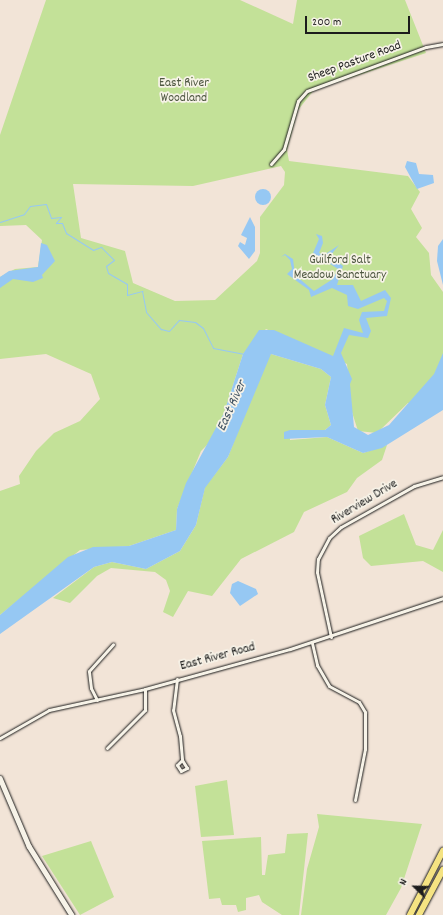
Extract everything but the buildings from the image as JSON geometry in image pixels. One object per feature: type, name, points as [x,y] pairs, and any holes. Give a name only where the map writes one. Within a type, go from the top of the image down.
[{"type":"highway","points":[[410,915],[443,851]]},
{"type":"highway","points":[[419,915],[443,870]]},
{"type":"street","name":"Sheep Pasture Road","points":[[271,164],[284,149],[296,105],[307,91],[443,44]]},
{"type":"street","name":"Riverview Drive","points":[[331,637],[317,572],[318,559],[329,538],[341,527],[414,486],[443,477]]},
{"type":"street","name":"East River Road","points":[[0,738],[39,714],[144,689],[312,643],[443,598]]},
{"type":"street","points":[[312,643],[317,665],[329,686],[347,693],[365,712],[365,749],[355,800]]},
{"type":"street","points":[[97,700],[91,688],[89,671],[112,644]]},
{"type":"street","points":[[178,680],[173,710],[182,760]]},
{"type":"street","points":[[107,748],[145,710],[144,689]]},
{"type":"street","points":[[0,778],[29,846],[72,915]]},
{"type":"green space","name":"Guilford Salt Meadow Sanctuary","points":[[46,0],[240,0],[293,24],[297,0],[405,0],[426,53],[314,90],[298,110],[287,150],[289,161],[408,176],[420,192],[411,209],[422,228],[416,237],[429,253],[431,275],[443,292],[443,402],[408,403],[377,433],[358,431],[351,409],[347,364],[266,329],[243,354],[224,413],[210,442],[201,451],[177,509],[176,530],[129,546],[80,550],[0,615],[0,491],[20,484],[19,476],[36,451],[54,433],[80,421],[100,399],[91,374],[46,354],[0,359],[0,277],[15,269],[38,267],[42,240],[26,225],[0,226],[0,135]],"holes":[[[281,166],[285,172],[284,185],[260,217],[260,253],[257,261],[215,300],[175,301],[133,283],[125,251],[81,238],[73,184],[193,186]]]},
{"type":"green space","points":[[271,354],[321,369],[331,377],[325,405],[331,425],[325,430],[290,430],[290,440],[327,437],[363,453],[387,445],[382,460],[357,478],[347,492],[304,512],[294,532],[241,559],[212,596],[188,591],[173,617],[163,612],[170,591],[166,580],[155,572],[111,568],[97,576],[70,603],[53,598],[94,567],[112,562],[146,569],[180,551],[196,525],[205,487],[228,457],[266,358]]},
{"type":"green space","points":[[404,514],[416,545],[433,550],[443,530],[443,572],[423,561],[371,566],[363,558],[359,536]]},
{"type":"green space","points":[[227,780],[234,835],[201,837],[195,786]]},
{"type":"green space","points":[[317,814],[422,824],[401,888],[386,915],[301,915],[307,869],[319,827]]},
{"type":"green space","points":[[308,833],[299,915],[282,915],[262,902],[259,895],[246,898],[246,910],[238,912],[236,905],[222,905],[220,898],[209,899],[202,841],[261,837],[262,875],[265,875],[268,855],[285,853],[287,834]]},
{"type":"green space","points":[[91,841],[114,897],[80,915],[42,856]]},
{"type":"water","points":[[407,161],[416,163],[419,174],[433,175],[434,183],[417,189],[405,167]]},
{"type":"water","points":[[260,189],[266,189],[271,194],[269,203],[266,205],[260,205],[255,200],[255,194]]},
{"type":"water","points":[[250,217],[255,227],[255,251],[249,259],[238,246],[240,242],[245,245],[247,238],[241,235]]},
{"type":"water","name":"East River","points":[[316,234],[322,236],[323,243],[319,253],[324,255],[339,245],[330,256],[343,266],[337,285],[353,285],[361,301],[385,290],[391,298],[387,316],[366,318],[371,331],[368,338],[349,335],[341,353],[352,379],[350,384],[354,427],[368,435],[389,425],[434,374],[443,353],[443,410],[382,448],[363,453],[327,437],[284,439],[284,432],[290,430],[325,430],[331,425],[325,405],[331,377],[321,369],[271,354],[228,457],[205,488],[196,525],[180,551],[146,569],[112,562],[94,567],[0,634],[0,615],[68,557],[93,547],[129,546],[176,530],[177,509],[186,483],[224,413],[243,354],[259,330],[274,330],[333,356],[344,328],[363,333],[359,320],[362,312],[384,311],[387,301],[384,298],[358,309],[348,306],[347,295],[332,288],[311,297],[309,290],[287,274],[292,269],[290,260],[285,255],[281,257],[285,254],[293,259],[295,275],[314,291],[333,279],[338,269],[313,253],[319,239]]},
{"type":"water","points":[[443,239],[443,285],[437,261],[438,246]]},
{"type":"water","points":[[41,243],[47,245],[55,261],[42,275],[43,278],[33,282],[13,279],[0,288],[0,277],[9,271],[38,267]]},
{"type":"water","points":[[238,581],[256,589],[258,594],[240,606],[230,593],[232,584]]},
{"type":"waterway","points":[[0,222],[24,214],[30,206],[46,204],[51,218],[61,217],[56,223],[62,223],[66,233],[93,250],[101,247],[114,260],[106,266],[108,273],[127,284],[127,295],[142,291],[146,312],[161,329],[169,331],[179,320],[195,322],[203,328],[213,348],[244,354]]},
{"type":"park label","name":"East River Woodland","points":[[184,92]]}]
